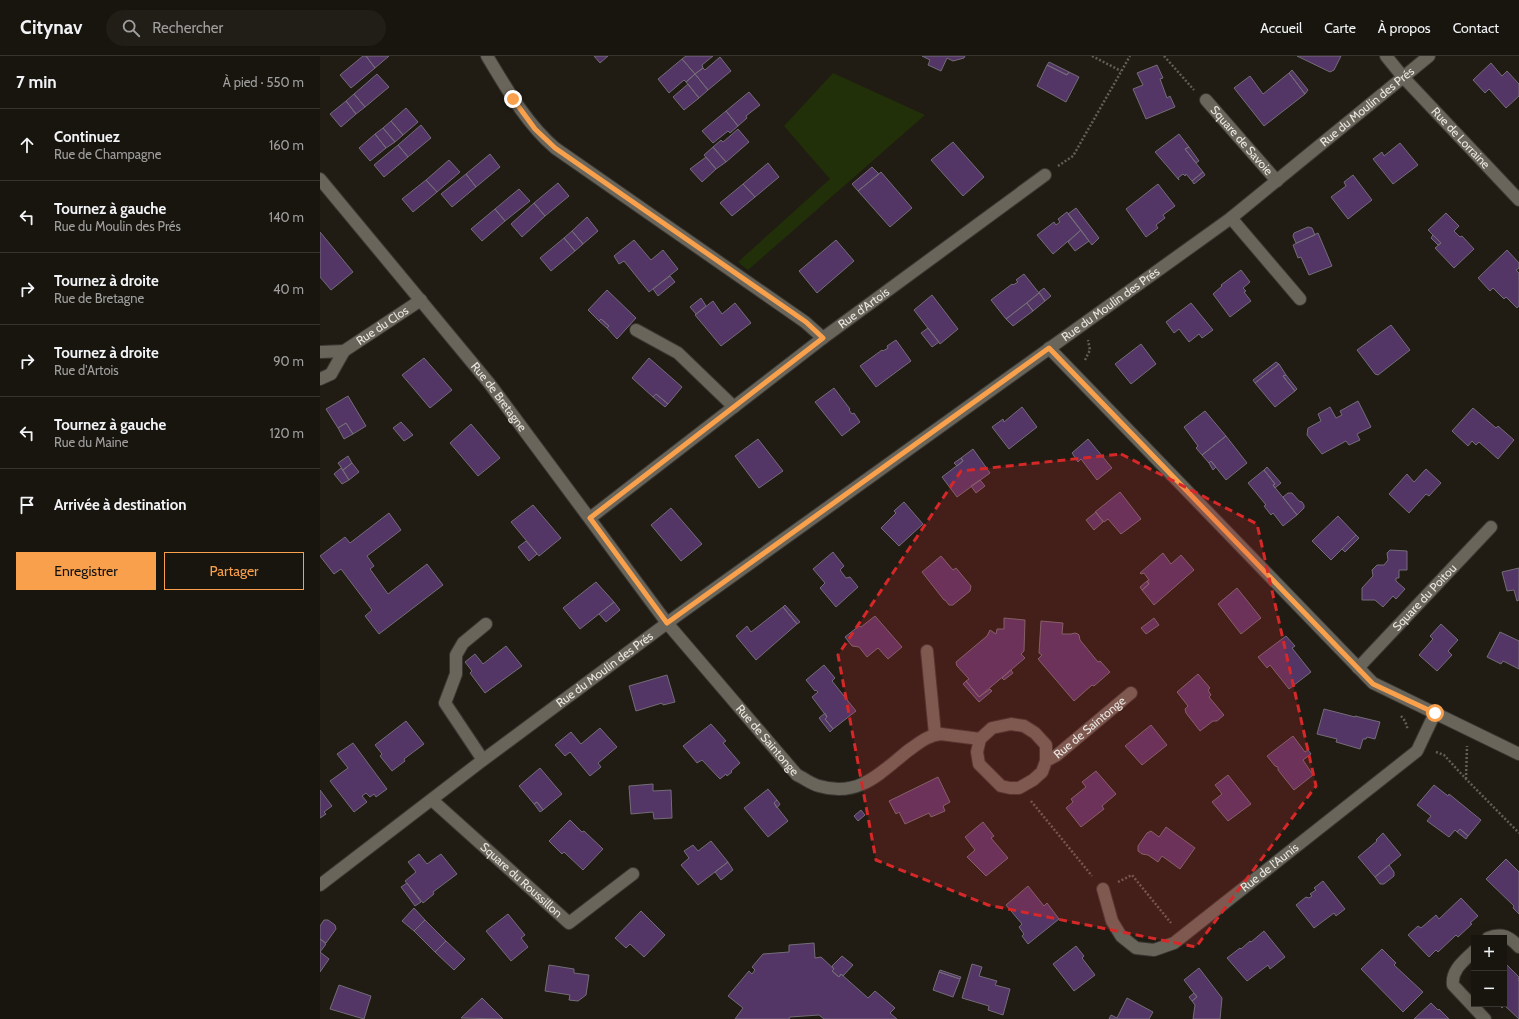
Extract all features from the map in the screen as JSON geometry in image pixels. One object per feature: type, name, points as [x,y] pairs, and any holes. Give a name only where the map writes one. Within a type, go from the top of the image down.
[{"type":"street","points":[[487,56],[513,99],[535,129],[555,148],[806,322],[823,338]]},
{"type":"street","name":"Rue de Lorraine","points":[[1386,56],[1403,77],[1519,200]]},
{"type":"street","name":"Rue du Moulin des Prés","points":[[320,885],[483,760],[667,623],[1231,218],[1429,56]]},
{"type":"street","name":"Square de Savoie","points":[[1206,100],[1277,181]]},
{"type":"street","name":"Rue d'Artois","points":[[590,518],[823,338],[1045,175]]},
{"type":"street","name":"Rue de Bretagne","points":[[320,179],[489,382],[667,623]]},
{"type":"street","points":[[1231,218],[1300,300]]},
{"type":"street","name":"Rue du Clos","points":[[320,379],[331,374],[344,351],[421,300]]},
{"type":"street","points":[[636,330],[678,353],[734,407]]},
{"type":"street","points":[[1049,348],[1373,684],[1519,754]]},
{"type":"street","name":"Rue du Clos","points":[[320,352],[344,351]]},
{"type":"street","name":"Square du Poitou","points":[[1358,668],[1491,527]]},
{"type":"street","name":"Rue de Saintonge","points":[[667,623],[797,774],[818,786],[831,789],[852,789],[870,781],[923,740],[935,734]]},
{"type":"street","points":[[483,760],[445,703],[456,674],[456,655],[463,643],[486,624]]},
{"type":"street","points":[[927,651],[935,734],[980,739],[977,752],[979,764],[1001,786],[1020,788]]},
{"type":"street","name":"Rue de Saintonge","points":[[1046,761],[1057,755],[1130,692]]},
{"type":"street","name":"Rue de l'Aunis","points":[[1103,889],[1112,921],[1121,936],[1136,948],[1154,950],[1174,943],[1417,751],[1435,713]]},
{"type":"street","name":"Rue de Saintonge","points":[[980,739],[992,728],[1010,724],[1024,726],[1035,733],[1046,745],[1046,761],[1042,772],[1020,788]]},
{"type":"street","name":"Square du Roussillon","points":[[432,800],[569,923],[633,874]]},
{"type":"street","points":[[1507,937],[1519,947]]},
{"type":"street","points":[[1471,954],[1458,967],[1452,979],[1454,985],[1486,1019]]},
{"type":"path","points":[[1092,56],[1121,71]]},
{"type":"path","points":[[1045,175],[1072,156],[1130,56]]},
{"type":"path","points":[[1164,56],[1196,92],[1206,100]]},
{"type":"path","points":[[1072,371],[1084,361],[1090,350],[1088,340],[1080,326]]},
{"type":"path","points":[[1398,712],[1405,721],[1409,734]]},
{"type":"path","points":[[1466,779],[1467,743],[1471,730]]},
{"type":"path","points":[[1417,751],[1433,751],[1444,755],[1519,833]]},
{"type":"path","points":[[1020,788],[1103,889],[1132,875],[1176,929]]},
{"type":"highlighted area","points":[[1121,454],[1257,524],[1316,786],[1196,947],[988,905],[876,860],[838,655],[961,471]]},
{"type":"green space","points":[[833,73],[925,115],[748,270],[738,262],[830,179],[784,126]]},
{"type":"building","points":[[363,56],[366,56],[375,68],[351,88],[340,75]]},
{"type":"building","points":[[366,56],[389,56],[375,68]]},
{"type":"building","points":[[594,56],[608,56],[600,63]]},
{"type":"building","points":[[686,56],[713,56],[702,65],[703,68],[695,74],[682,59]]},
{"type":"building","points":[[922,56],[965,56],[964,58],[953,61],[947,58],[941,71],[928,65],[930,60]]},
{"type":"building","points":[[1297,56],[1341,56],[1334,70],[1330,72]]},
{"type":"building","points":[[720,57],[731,71],[708,90],[695,74],[703,68],[705,70]]},
{"type":"building","points":[[682,59],[695,74],[686,82],[684,80],[669,93],[658,79]]},
{"type":"building","points":[[1049,62],[1069,72],[1067,75],[1047,65]]},
{"type":"building","points":[[1491,63],[1502,76],[1507,71],[1519,84],[1519,96],[1506,108],[1489,89],[1485,93],[1473,80]]},
{"type":"building","points":[[1047,65],[1067,75],[1069,72],[1079,77],[1066,102],[1037,86]]},
{"type":"building","points":[[1157,65],[1163,78],[1160,79],[1167,98],[1170,96],[1175,107],[1146,119],[1133,89],[1143,85],[1137,73]]},
{"type":"building","points":[[1292,70],[1308,90],[1305,94],[1289,73]]},
{"type":"building","points":[[1289,73],[1305,94],[1264,126],[1234,88],[1250,76],[1263,94]]},
{"type":"building","points":[[377,74],[389,87],[365,107],[354,94]]},
{"type":"building","points":[[695,74],[708,90],[699,98],[686,82]]},
{"type":"building","points":[[688,84],[699,98],[684,110],[673,97]]},
{"type":"building","points":[[749,92],[760,105],[746,116],[747,118],[738,126],[726,111]]},
{"type":"building","points":[[354,94],[365,107],[356,114],[346,101]]},
{"type":"building","points":[[346,101],[356,114],[341,127],[330,114]]},
{"type":"building","points":[[406,108],[418,122],[403,135],[391,121]]},
{"type":"building","points":[[726,111],[738,126],[730,133],[728,131],[713,143],[702,131]]},
{"type":"building","points":[[391,121],[403,135],[395,142],[383,128]]},
{"type":"building","points":[[421,125],[431,138],[408,157],[398,145]]},
{"type":"building","points":[[383,128],[395,142],[386,148],[375,134]]},
{"type":"building","points":[[738,129],[749,142],[726,162],[713,147],[721,140],[723,142]]},
{"type":"building","points":[[375,134],[386,148],[370,161],[359,148]]},
{"type":"building","points":[[1179,134],[1189,147],[1185,149],[1203,172],[1192,181],[1186,174],[1185,176],[1183,174],[1178,178],[1179,180],[1155,152]]},
{"type":"building","points":[[953,142],[984,177],[963,196],[931,160]]},
{"type":"building","points":[[1400,143],[1418,165],[1393,184],[1373,159],[1382,152],[1384,156]]},
{"type":"building","points":[[398,145],[408,157],[384,177],[374,165]]},
{"type":"building","points":[[713,147],[726,162],[716,169],[704,155]]},
{"type":"building","points":[[1189,147],[1199,161],[1196,163],[1185,149]]},
{"type":"building","points":[[490,154],[500,167],[476,187],[466,174]]},
{"type":"building","points":[[706,157],[716,169],[702,182],[690,169]]},
{"type":"building","points":[[449,160],[460,172],[437,192],[426,180]]},
{"type":"building","points":[[768,163],[779,177],[755,197],[743,184]]},
{"type":"building","points":[[872,167],[879,174],[858,191],[852,184]]},
{"type":"building","points":[[881,172],[912,208],[890,227],[858,191]]},
{"type":"building","points":[[1203,172],[1205,175],[1194,184],[1192,181]]},
{"type":"building","points":[[466,174],[476,187],[452,207],[441,194]]},
{"type":"building","points":[[1353,175],[1372,200],[1348,219],[1331,197],[1346,186],[1344,182]]},
{"type":"building","points":[[426,180],[437,192],[413,212],[402,199]]},
{"type":"building","points":[[558,183],[569,196],[545,216],[534,203]]},
{"type":"building","points":[[743,184],[755,197],[732,216],[720,203]]},
{"type":"building","points":[[1158,184],[1175,206],[1163,215],[1165,218],[1156,225],[1158,228],[1146,237],[1126,209]]},
{"type":"building","points":[[519,189],[530,201],[505,221],[495,209]]},
{"type":"building","points":[[534,203],[545,216],[522,237],[511,224]]},
{"type":"building","points":[[1076,208],[1099,238],[1092,245],[1068,214]]},
{"type":"building","points":[[495,209],[505,221],[482,241],[471,229]]},
{"type":"building","points":[[1067,212],[1081,230],[1053,254],[1037,235],[1054,222],[1056,225],[1060,222],[1058,219]]},
{"type":"building","points":[[1446,213],[1459,226],[1454,231],[1460,237],[1462,236],[1474,249],[1454,268],[1435,248],[1441,243],[1428,230]]},
{"type":"building","points":[[587,217],[598,231],[583,244],[572,231]]},
{"type":"building","points":[[1308,227],[1312,228],[1315,235],[1296,243],[1293,236],[1294,233]]},
{"type":"building","points":[[1081,230],[1089,241],[1075,251],[1068,242]]},
{"type":"building","points":[[572,231],[583,244],[575,251],[564,238]]},
{"type":"building","points":[[320,232],[353,272],[331,290],[320,277]]},
{"type":"building","points":[[1318,233],[1332,266],[1309,275],[1301,257],[1298,258],[1293,245]]},
{"type":"building","points":[[1433,235],[1441,243],[1438,245],[1431,238]]},
{"type":"building","points":[[564,238],[575,251],[551,271],[540,258]]},
{"type":"building","points":[[634,240],[651,260],[663,250],[678,269],[649,292],[624,261],[619,264],[614,256]]},
{"type":"building","points":[[836,240],[854,261],[817,293],[799,271]]},
{"type":"building","points":[[1507,250],[1519,263],[1519,268],[1516,270],[1519,273],[1519,306],[1517,308],[1506,297],[1504,299],[1493,288],[1490,291],[1478,278]]},
{"type":"building","points":[[1241,270],[1250,282],[1243,288],[1246,291],[1244,292],[1251,301],[1230,317],[1213,294],[1222,286],[1221,285]]},
{"type":"building","points":[[1024,274],[1039,293],[1006,319],[991,300],[1012,284],[1013,285],[1018,282],[1016,280]]},
{"type":"building","points":[[670,276],[675,282],[658,296],[653,289]]},
{"type":"building","points":[[1044,288],[1051,296],[1045,301],[1039,292]]},
{"type":"building","points":[[607,290],[636,318],[617,339],[607,328],[609,326],[601,319],[599,321],[588,310]]},
{"type":"building","points":[[1039,293],[1045,301],[1033,311],[1027,303]]},
{"type":"building","points":[[932,295],[958,329],[940,344],[914,310]]},
{"type":"building","points":[[701,298],[706,306],[696,314],[690,307]]},
{"type":"building","points":[[713,301],[722,314],[735,303],[751,323],[721,346],[695,315]]},
{"type":"building","points":[[1027,303],[1033,311],[1013,326],[1006,319]]},
{"type":"building","points":[[1191,303],[1213,330],[1202,338],[1199,334],[1189,342],[1179,329],[1174,333],[1166,322]]},
{"type":"building","points":[[601,319],[609,326],[607,328],[599,321]]},
{"type":"building","points":[[1391,325],[1410,350],[1378,375],[1375,374],[1357,350]]},
{"type":"building","points":[[928,328],[939,342],[932,347],[921,333]]},
{"type":"building","points":[[896,340],[911,361],[876,387],[860,366],[882,350],[883,351],[888,348],[887,346]]},
{"type":"building","points":[[1141,344],[1156,364],[1131,384],[1115,364]]},
{"type":"building","points":[[424,358],[452,390],[430,408],[402,375]]},
{"type":"building","points":[[649,358],[682,387],[668,404],[656,394],[653,397],[632,378]]},
{"type":"building","points":[[1276,362],[1279,364],[1255,383],[1253,380]]},
{"type":"building","points":[[1279,364],[1286,375],[1283,376],[1295,391],[1275,407],[1255,383]]},
{"type":"building","points":[[1286,375],[1297,389],[1295,391],[1283,376]]},
{"type":"building","points":[[834,388],[850,409],[849,410],[852,414],[854,413],[860,422],[842,436],[815,402]]},
{"type":"building","points":[[656,394],[668,404],[665,407],[653,397]]},
{"type":"building","points":[[348,396],[366,426],[353,434],[346,423],[338,428],[326,409]]},
{"type":"building","points":[[1358,401],[1371,427],[1357,434],[1360,440],[1349,445],[1346,441],[1322,454],[1307,435],[1308,428],[1321,421],[1318,414],[1330,407],[1336,418],[1342,415],[1340,411]]},
{"type":"building","points":[[1022,407],[1037,427],[1009,449],[992,427],[1003,419],[1004,422]]},
{"type":"building","points":[[1473,408],[1496,428],[1498,426],[1514,440],[1498,459],[1479,442],[1476,445],[1472,441],[1468,446],[1452,431]]},
{"type":"building","points":[[1205,411],[1226,436],[1202,455],[1196,448],[1198,446],[1184,427]]},
{"type":"building","points":[[401,422],[413,435],[404,441],[393,428]]},
{"type":"building","points":[[346,423],[353,434],[344,439],[338,428]]},
{"type":"building","points":[[471,424],[500,458],[478,476],[450,443]]},
{"type":"building","points":[[1226,436],[1247,463],[1226,480],[1211,461],[1209,463],[1202,455]]},
{"type":"building","points":[[758,439],[783,471],[759,488],[735,456]]},
{"type":"building","points":[[1088,439],[1112,468],[1097,480],[1081,459],[1078,462],[1072,453]]},
{"type":"building","points":[[973,449],[990,473],[957,497],[942,477],[963,461],[961,458]]},
{"type":"building","points":[[348,456],[352,463],[343,470],[338,463]]},
{"type":"building","points":[[961,458],[963,461],[957,466],[954,463]]},
{"type":"building","points":[[1211,461],[1216,467],[1213,470],[1209,463]]},
{"type":"building","points":[[352,463],[359,472],[349,480],[343,470]]},
{"type":"building","points":[[1267,467],[1281,483],[1275,488],[1273,485],[1275,484],[1264,470]]},
{"type":"building","points":[[341,468],[349,480],[342,484],[334,474]]},
{"type":"building","points":[[1426,469],[1441,483],[1429,496],[1426,494],[1409,513],[1389,494],[1407,474],[1414,482]]},
{"type":"building","points":[[1264,470],[1275,484],[1273,485],[1297,515],[1283,526],[1273,513],[1271,515],[1264,506],[1266,505],[1248,483]]},
{"type":"building","points":[[980,480],[985,486],[976,493],[971,486]]},
{"type":"building","points":[[1120,492],[1141,519],[1121,534],[1108,519],[1104,522],[1095,512]]},
{"type":"building","points":[[1288,493],[1292,493],[1304,505],[1304,508],[1297,515],[1283,497]]},
{"type":"building","points":[[904,502],[923,524],[899,546],[881,528],[896,513],[894,511]]},
{"type":"building","points":[[533,505],[561,538],[539,556],[511,522]]},
{"type":"building","points":[[671,508],[702,544],[681,561],[651,525]]},
{"type":"building","points":[[1096,512],[1103,522],[1094,530],[1086,520]]},
{"type":"building","points":[[389,513],[401,530],[367,556],[374,566],[370,569],[388,594],[427,564],[443,585],[379,634],[365,616],[372,610],[341,569],[334,574],[320,556],[345,537],[350,543]]},
{"type":"building","points":[[1338,516],[1356,535],[1331,560],[1312,541]]},
{"type":"building","points":[[1356,535],[1359,538],[1345,552],[1342,549]]},
{"type":"building","points":[[526,541],[537,554],[529,561],[518,547]]},
{"type":"building","points":[[1390,550],[1407,551],[1407,570],[1399,570],[1399,578],[1396,578],[1396,581],[1405,589],[1396,599],[1393,596],[1383,607],[1375,600],[1362,600],[1362,588],[1373,576],[1372,570],[1377,565],[1384,565],[1388,560],[1387,553]]},
{"type":"building","points":[[833,552],[844,566],[840,570],[846,578],[850,577],[858,587],[836,607],[820,588],[825,583],[813,569]]},
{"type":"building","points":[[1163,553],[1171,564],[1181,555],[1194,570],[1154,605],[1142,590],[1149,584],[1147,581],[1149,580],[1144,573],[1140,573]]},
{"type":"building","points":[[941,556],[953,570],[956,568],[971,586],[970,591],[953,605],[949,605],[944,600],[922,572]]},
{"type":"building","points":[[1519,568],[1519,600],[1517,601],[1514,590],[1507,591],[1502,572]]},
{"type":"building","points":[[1147,581],[1149,584],[1142,590],[1140,587]]},
{"type":"building","points":[[596,582],[614,602],[580,629],[563,608]]},
{"type":"building","points":[[1237,588],[1261,618],[1241,634],[1218,604]]},
{"type":"building","points":[[614,602],[620,610],[606,622],[599,614]]},
{"type":"building","points":[[785,605],[800,622],[797,624],[783,607]]},
{"type":"building","points":[[783,607],[797,624],[756,660],[736,636],[747,626],[751,632]]},
{"type":"building","points":[[875,616],[902,647],[888,659],[878,648],[867,657],[859,647],[852,646],[845,637]]},
{"type":"building","points":[[1004,618],[1025,620],[1024,651],[1021,654],[1025,658],[979,697],[966,681],[969,679],[957,666],[956,662],[987,636],[990,630],[996,634],[997,629],[1004,629]]},
{"type":"building","points":[[1154,618],[1159,625],[1146,634],[1141,628]]},
{"type":"building","points":[[1041,621],[1063,623],[1062,634],[1078,634],[1080,640],[1098,662],[1100,661],[1110,672],[1074,701],[1038,659],[1042,655],[1039,653]]},
{"type":"building","points":[[1441,624],[1458,640],[1448,651],[1452,655],[1437,671],[1419,655],[1433,639],[1430,636]]},
{"type":"building","points":[[1500,632],[1519,641],[1519,669],[1503,661],[1501,664],[1487,657]]},
{"type":"building","points":[[1286,636],[1295,646],[1292,648],[1311,672],[1289,689],[1270,665],[1267,668],[1258,657]]},
{"type":"building","points":[[506,646],[522,666],[485,693],[470,673],[472,671],[465,662],[475,654],[483,664]]},
{"type":"building","points":[[824,665],[835,678],[832,681],[856,711],[833,729],[825,719],[827,717],[812,697],[818,692],[816,690],[815,691],[806,680]]},
{"type":"building","points":[[1011,670],[1013,673],[1004,680],[1002,678]]},
{"type":"building","points":[[1198,674],[1210,688],[1208,690],[1211,695],[1209,697],[1224,715],[1200,731],[1186,713],[1185,709],[1188,706],[1177,692]]},
{"type":"building","points":[[667,675],[675,702],[663,705],[662,703],[636,711],[629,686]]},
{"type":"building","points":[[966,681],[979,697],[990,689],[992,691],[979,702],[963,684]]},
{"type":"building","points":[[1324,709],[1380,722],[1375,739],[1367,737],[1366,739],[1363,739],[1360,749],[1336,742],[1337,739],[1317,734]]},
{"type":"building","points":[[825,713],[827,717],[825,719],[833,729],[830,732],[819,718]]},
{"type":"building","points":[[406,721],[424,744],[404,759],[405,761],[392,771],[380,756],[382,754],[375,745]]},
{"type":"building","points":[[711,724],[726,741],[723,743],[740,763],[727,776],[726,774],[720,779],[702,760],[697,763],[683,746]]},
{"type":"building","points":[[1151,725],[1167,745],[1142,765],[1125,746]]},
{"type":"building","points":[[600,728],[617,747],[598,763],[601,767],[590,776],[570,752],[565,756],[555,745],[571,732],[581,744]]},
{"type":"building","points":[[1293,736],[1305,752],[1308,750],[1311,754],[1303,760],[1313,775],[1294,790],[1278,770],[1278,767],[1275,766],[1267,756]]},
{"type":"building","points":[[353,743],[387,789],[376,797],[374,794],[370,797],[366,793],[362,796],[367,802],[354,812],[330,781],[348,768],[337,754]]},
{"type":"building","points":[[540,768],[562,794],[543,810],[537,802],[534,804],[519,786]]},
{"type":"building","points":[[1096,771],[1116,794],[1102,806],[1104,809],[1081,827],[1066,808],[1073,802],[1071,799],[1086,787],[1082,782]]},
{"type":"building","points":[[1228,775],[1251,804],[1228,821],[1212,802],[1222,794],[1215,785]]},
{"type":"building","points":[[938,777],[950,802],[943,806],[945,811],[931,817],[929,813],[905,824],[899,812],[896,814],[889,801]]},
{"type":"building","points":[[653,784],[653,791],[671,790],[672,818],[654,819],[653,812],[631,814],[629,786]]},
{"type":"building","points":[[1434,785],[1448,796],[1449,794],[1481,820],[1468,836],[1460,829],[1457,832],[1455,830],[1449,837],[1427,821],[1431,816],[1417,805]]},
{"type":"building","points":[[768,789],[777,800],[774,803],[788,821],[768,837],[744,808]]},
{"type":"building","points":[[320,790],[332,806],[324,812],[326,814],[320,818]]},
{"type":"building","points":[[777,800],[780,804],[777,808],[774,803]]},
{"type":"building","points":[[537,802],[543,810],[540,812],[534,804]]},
{"type":"building","points":[[861,810],[865,815],[858,821],[854,816]]},
{"type":"building","points":[[570,820],[603,849],[583,870],[564,852],[562,854],[549,841]]},
{"type":"building","points":[[983,822],[994,836],[991,838],[1008,858],[986,876],[967,857],[975,850],[965,837]]},
{"type":"building","points":[[1166,827],[1195,848],[1180,869],[1162,856],[1158,862],[1148,855],[1142,854],[1138,851],[1138,846],[1147,833],[1151,831],[1159,837]]},
{"type":"building","points":[[1460,829],[1468,836],[1466,839],[1457,832]]},
{"type":"building","points":[[1383,833],[1401,855],[1375,877],[1358,857],[1377,841],[1376,840]]},
{"type":"building","points":[[711,841],[728,862],[698,885],[681,865],[689,858],[684,851],[693,845],[698,851]]},
{"type":"building","points":[[419,854],[427,864],[441,854],[457,874],[433,892],[434,894],[423,903],[405,881],[416,872],[408,862]]},
{"type":"building","points":[[1506,859],[1519,872],[1519,914],[1513,908],[1514,906],[1486,879]]},
{"type":"building","points":[[728,862],[733,870],[721,880],[715,872]]},
{"type":"building","points":[[1389,865],[1394,872],[1394,876],[1384,884],[1380,884],[1375,877]]},
{"type":"building","points":[[1323,881],[1345,909],[1336,916],[1334,913],[1314,928],[1296,905],[1306,897],[1309,898],[1312,896],[1310,894],[1316,890],[1314,888]]},
{"type":"building","points":[[407,883],[421,902],[415,906],[401,887]]},
{"type":"building","points":[[1028,886],[1044,906],[1047,903],[1059,919],[1028,944],[1022,936],[1024,934],[1019,927],[1022,924],[1006,905]]},
{"type":"building","points":[[1461,898],[1478,916],[1458,937],[1456,935],[1438,952],[1436,950],[1429,957],[1408,935],[1418,926],[1421,928],[1436,915],[1439,919]]},
{"type":"building","points":[[414,908],[425,920],[414,931],[402,921]]},
{"type":"building","points":[[641,911],[665,935],[644,957],[630,944],[626,948],[615,938]]},
{"type":"building","points":[[508,914],[525,935],[521,938],[528,947],[511,961],[486,931]]},
{"type":"building","points":[[324,920],[328,920],[335,925],[336,929],[326,943],[320,939],[320,926]]},
{"type":"building","points":[[425,920],[446,941],[435,952],[414,931]]},
{"type":"building","points":[[1264,931],[1285,957],[1270,969],[1268,965],[1247,981],[1227,958],[1250,941],[1251,942]]},
{"type":"building","points":[[320,939],[326,944],[320,952]]},
{"type":"building","points":[[446,941],[465,959],[454,970],[435,952]]},
{"type":"building","points":[[814,943],[815,958],[821,957],[834,969],[832,971],[839,977],[841,974],[868,998],[875,991],[895,1008],[890,1013],[897,1019],[824,1019],[819,1015],[790,1017],[789,1019],[735,1019],[743,1008],[728,996],[749,971],[752,974],[755,970],[752,967],[763,954],[789,952],[789,945]]},
{"type":"building","points":[[1076,946],[1084,956],[1082,958],[1095,975],[1074,991],[1053,964]]},
{"type":"building","points":[[1382,949],[1396,963],[1394,965],[1423,992],[1403,1012],[1361,969]]},
{"type":"building","points":[[320,952],[329,959],[320,972]]},
{"type":"building","points":[[842,956],[853,965],[843,976],[841,974],[839,977],[832,971],[834,969],[832,966]]},
{"type":"building","points":[[972,964],[982,967],[979,976],[997,981],[995,985],[1010,989],[1003,1015],[988,1010],[989,1006],[962,998]]},
{"type":"building","points":[[549,965],[574,969],[574,973],[589,975],[586,995],[578,1001],[569,1000],[570,995],[545,991]]},
{"type":"building","points":[[1507,965],[1519,977],[1519,1019],[1506,1007]]},
{"type":"building","points":[[1199,968],[1222,998],[1220,1019],[1193,1019],[1195,1005],[1192,1001],[1197,997],[1184,980]]},
{"type":"building","points":[[940,970],[961,977],[960,979],[939,972]]},
{"type":"building","points":[[939,972],[960,979],[953,997],[933,990]]},
{"type":"building","points":[[339,985],[371,996],[364,1019],[330,1009]]},
{"type":"building","points":[[1194,993],[1197,997],[1192,1001],[1189,997]]},
{"type":"building","points":[[482,998],[503,1019],[461,1018]]},
{"type":"building","points":[[1127,998],[1153,1012],[1149,1019],[1109,1019],[1111,1015],[1117,1018]]},
{"type":"building","points":[[1431,1003],[1438,1010],[1439,1009],[1449,1019],[1414,1019]]},
{"type":"route","points":[[513,99],[535,129],[555,148],[806,322],[823,338],[590,518],[667,623],[1049,348],[1373,684],[1435,713]]}]
